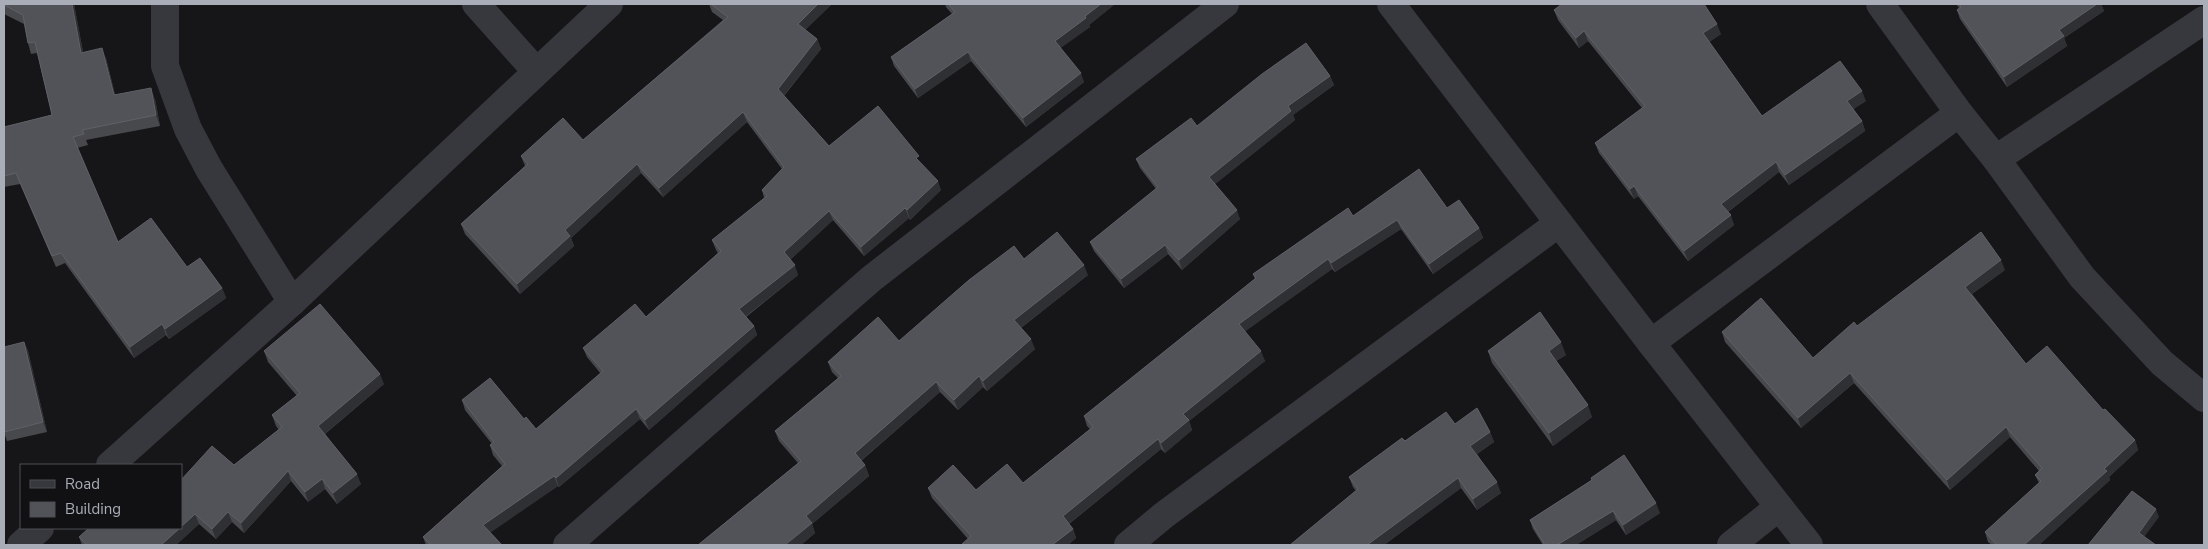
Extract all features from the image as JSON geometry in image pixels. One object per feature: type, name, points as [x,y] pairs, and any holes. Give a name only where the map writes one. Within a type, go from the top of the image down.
[{"type":"street","points":[[165,4],[164,66],[188,129],[209,169],[292,302]]},
{"type":"street","points":[[476,4],[536,72]]},
{"type":"street","points":[[111,464],[292,302],[608,4]]},
{"type":"street","points":[[566,545],[872,279],[1225,4]]},
{"type":"street","points":[[1391,4],[1651,343],[1809,545]]},
{"type":"street","points":[[1880,4],[1959,114],[1996,159],[2082,277],[2162,363],[2204,398]]},
{"type":"street","points":[[1996,159],[2204,20]]},
{"type":"street","points":[[1651,343],[1959,114]]},
{"type":"street","points":[[1128,545],[1164,515],[1559,223]]},
{"type":"street","points":[[1731,545],[1780,507]]},
{"type":"street","points":[[21,545],[39,529]]},
{"type":"building","points":[[4,4],[72,4],[81,53],[102,48],[114,95],[151,88],[156,115],[82,130],[84,134],[73,137],[118,242],[151,218],[187,267],[200,258],[222,288],[165,329],[162,324],[130,347],[61,253],[52,256],[16,173],[4,176],[4,127],[52,115],[35,42],[28,43],[23,15]]},
{"type":"building","points":[[711,4],[818,4],[798,24],[817,39],[778,89],[829,146],[878,106],[919,156],[916,158],[938,181],[907,210],[905,208],[861,247],[829,211],[784,252],[795,265],[739,309],[754,326],[645,420],[636,409],[556,478],[554,476],[483,525],[502,545],[431,545],[423,537],[505,464],[490,445],[494,442],[462,400],[490,378],[524,419],[526,417],[536,429],[603,371],[583,348],[635,304],[646,317],[721,251],[712,240],[767,196],[762,190],[784,167],[743,112],[659,188],[637,164],[565,230],[570,236],[517,284],[461,224],[528,164],[521,156],[563,118],[583,140],[728,17]]},
{"type":"building","points":[[948,4],[1101,4],[1085,16],[1086,18],[1055,41],[1081,73],[1023,118],[968,52],[915,89],[891,57],[955,12]]},
{"type":"building","points":[[1562,4],[1704,4],[1717,24],[1703,33],[1762,116],[1840,61],[1862,91],[1847,101],[1862,121],[1785,175],[1776,162],[1721,204],[1731,215],[1684,251],[1634,186],[1630,189],[1595,143],[1645,106],[1584,31],[1576,38],[1554,10]]},
{"type":"building","points":[[1959,4],[2097,4],[2059,30],[2064,36],[2004,77],[1957,10],[1961,7]]},
{"type":"building","points":[[1306,43],[1330,76],[1288,106],[1291,111],[1209,177],[1237,210],[1179,260],[1165,245],[1121,279],[1090,242],[1158,187],[1136,159],[1191,118],[1197,126],[1262,74]]},
{"type":"building","points":[[1419,169],[1447,208],[1459,200],[1479,228],[1429,264],[1397,220],[1331,263],[1328,259],[1239,324],[1261,351],[1183,414],[1189,420],[1161,443],[1158,439],[1063,516],[1073,529],[1052,545],[961,545],[971,536],[928,488],[953,465],[976,490],[1007,464],[1023,483],[1093,427],[1084,416],[1256,278],[1253,274],[1348,208],[1353,216]]},
{"type":"building","points":[[1057,232],[1084,265],[1014,320],[1031,339],[983,381],[979,376],[954,400],[936,382],[855,453],[865,465],[806,516],[812,523],[785,545],[698,545],[801,461],[775,431],[841,376],[828,362],[878,317],[899,341],[969,280],[1014,246],[1024,259]]},
{"type":"building","points":[[1981,232],[2001,260],[1965,287],[2026,364],[2047,346],[2103,410],[2105,409],[2135,440],[2104,469],[2107,471],[2024,545],[1997,545],[1985,532],[2041,481],[2035,475],[2042,468],[2006,427],[1947,480],[1850,373],[1798,418],[1722,332],[1761,298],[1813,358],[1854,322],[1857,326]]},
{"type":"building","points":[[320,304],[380,374],[318,426],[357,474],[333,493],[322,479],[305,492],[288,471],[241,523],[228,512],[212,529],[195,514],[182,526],[182,479],[212,446],[234,465],[282,427],[272,415],[300,393],[264,351]]},
{"type":"building","points":[[1540,312],[1561,342],[1549,351],[1588,405],[1549,433],[1488,351]]},
{"type":"building","points":[[24,342],[43,422],[4,432],[4,347]]},
{"type":"building","points":[[1477,408],[1490,432],[1470,446],[1497,482],[1473,499],[1458,478],[1367,545],[1290,545],[1358,489],[1349,477],[1402,438],[1405,441],[1446,412],[1455,424]]},
{"type":"building","points":[[1624,455],[1656,503],[1623,525],[1613,511],[1557,545],[1545,545],[1530,520],[1592,480],[1591,478]]},
{"type":"building","points":[[2132,491],[2156,509],[2139,533],[2156,545],[2088,545]]},
{"type":"building","points":[[88,529],[179,529],[161,545],[87,545],[79,537]]}]
